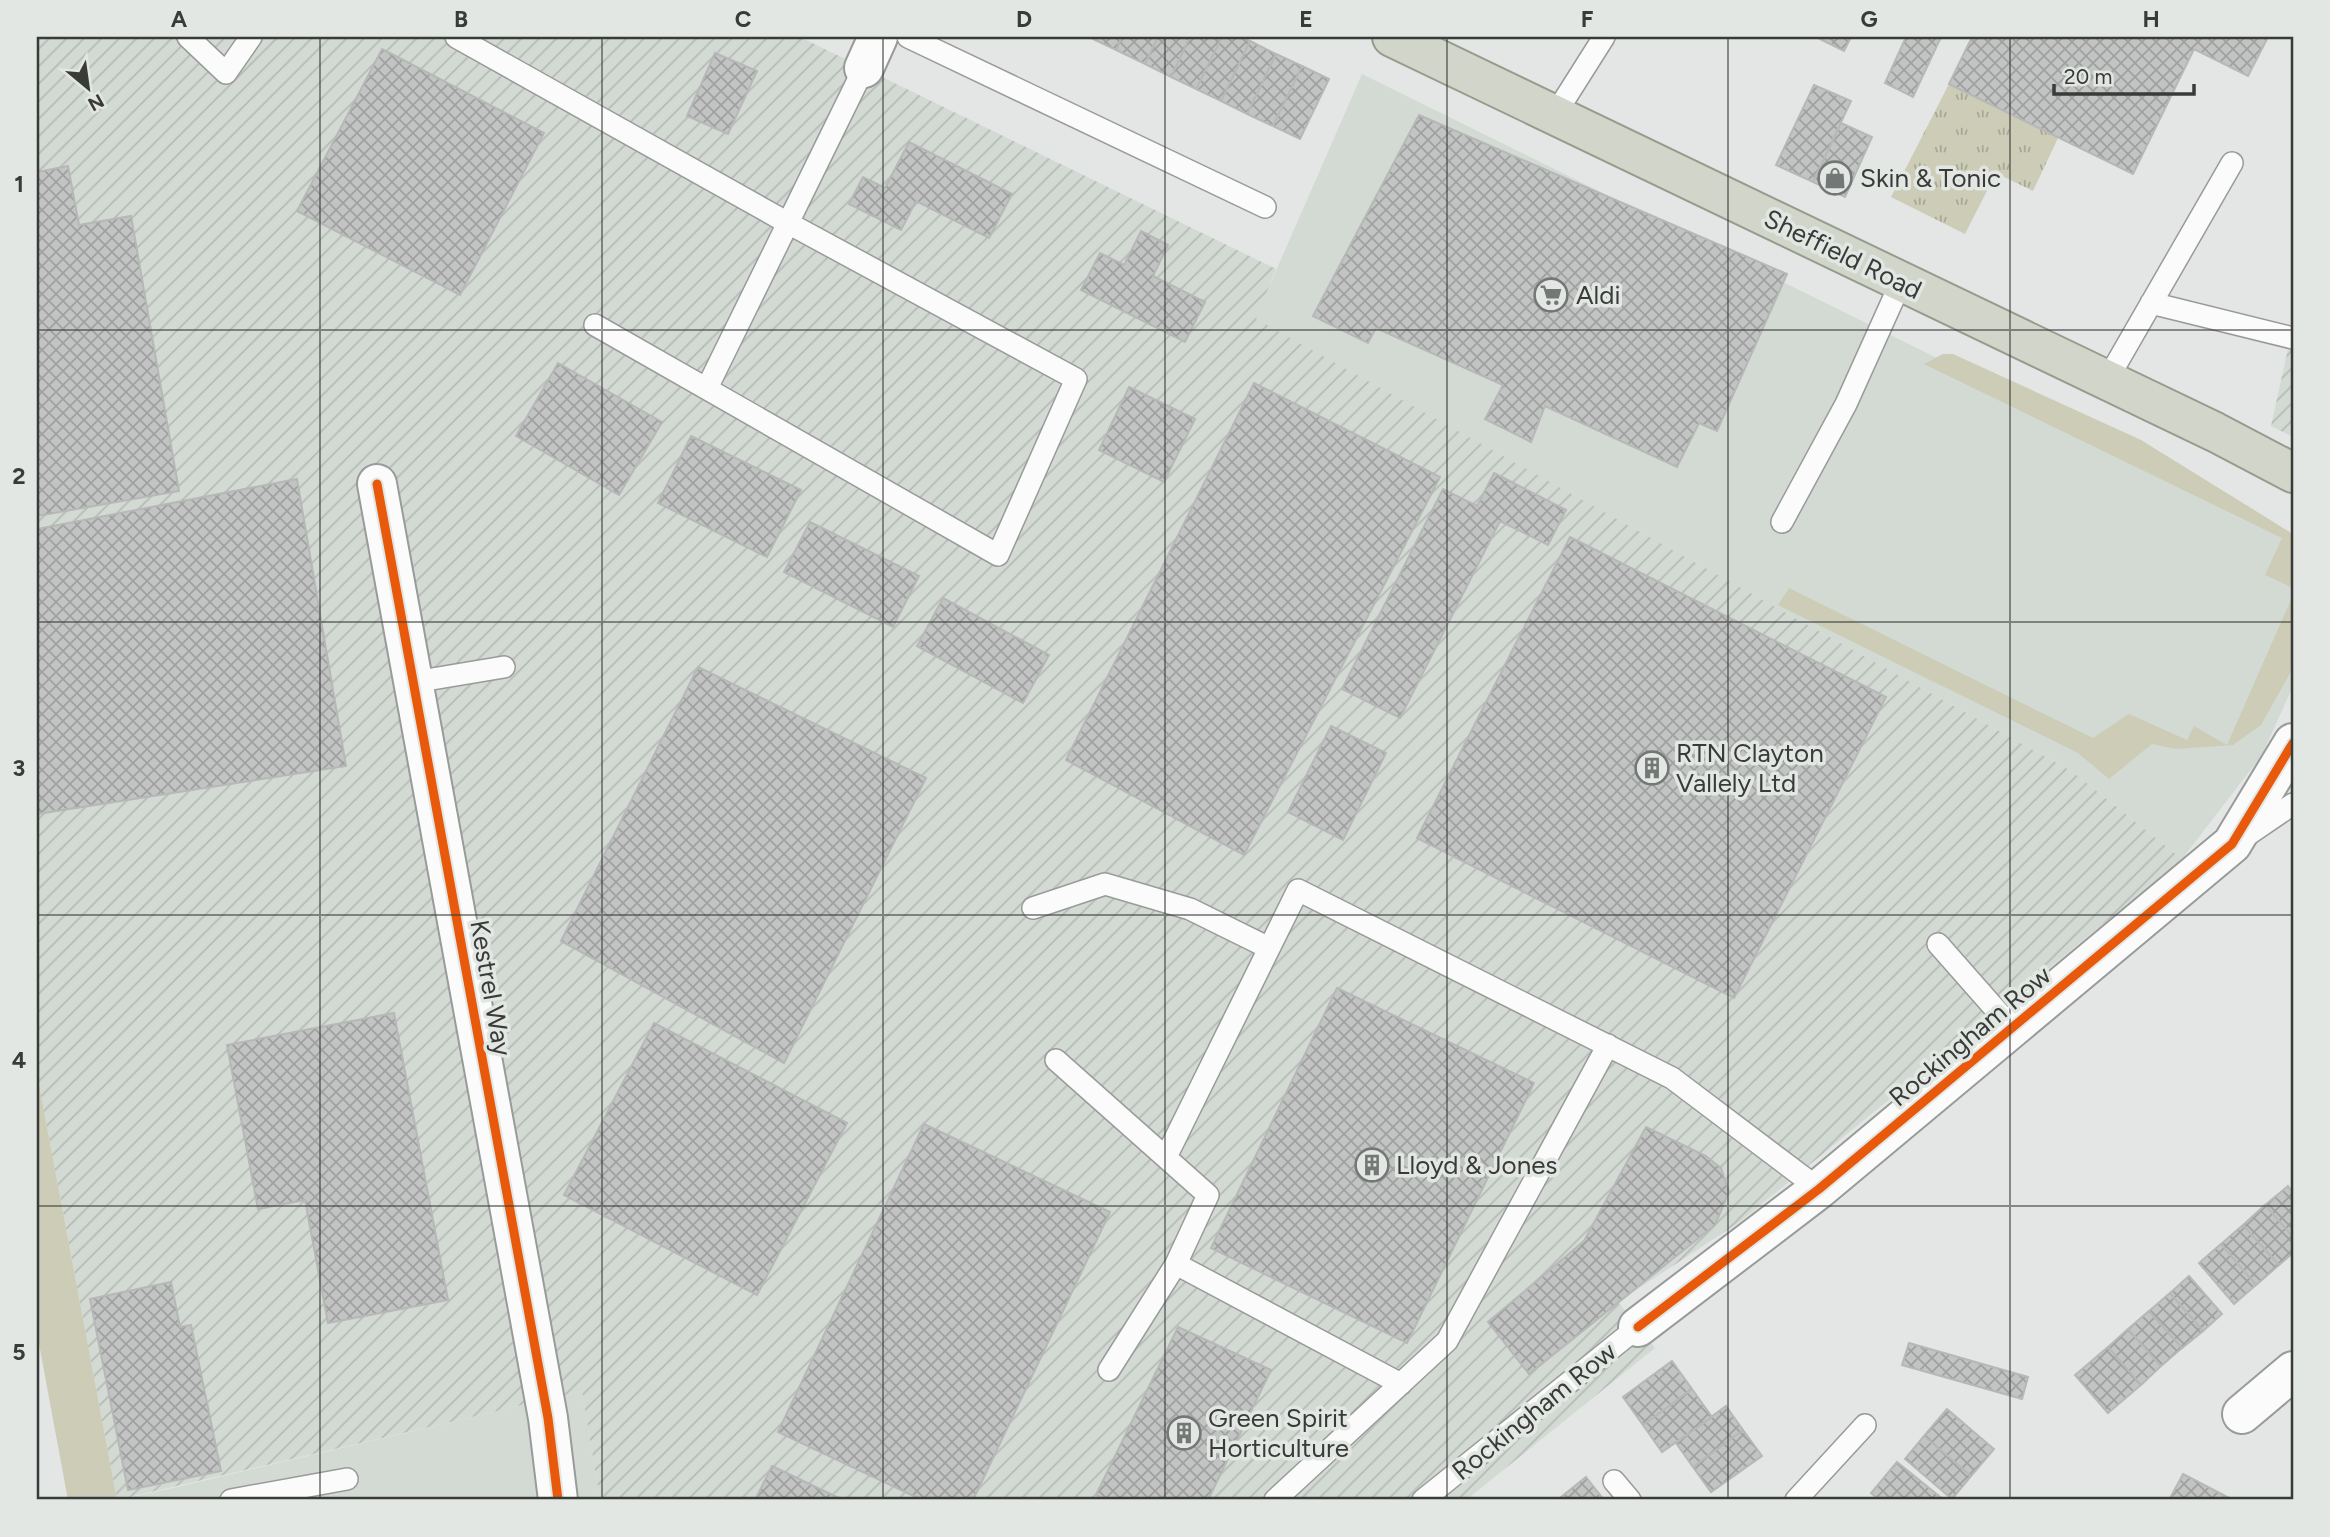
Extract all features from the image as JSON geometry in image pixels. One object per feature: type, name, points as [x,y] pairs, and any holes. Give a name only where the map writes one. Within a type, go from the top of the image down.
[{"type":"highway","name":"Sheffield Road","points":[[1392,37],[2107,380],[2293,473]]},
{"type":"street","name":"Kestrel Way","points":[[377,484],[548,1418],[558,1500]]},
{"type":"street","name":"Rockingham Row","points":[[1638,1327],[1819,1189],[2232,844],[2293,743]]},
{"type":"street","points":[[2242,1414],[2293,1371]]},
{"type":"lane","points":[[188,37],[226,73],[251,37]]},
{"type":"lane","points":[[456,37],[788,223],[1076,379],[998,555],[595,325]]},
{"type":"lane","points":[[908,37],[1265,207]]},
{"type":"lane","points":[[1554,116],[1604,37]]},
{"type":"lane","points":[[707,388],[871,52]]},
{"type":"lane","points":[[2107,380],[2232,163]]},
{"type":"lane","points":[[1782,522],[1846,404],[1901,282]]},
{"type":"lane","points":[[2151,303],[2293,338]]},
{"type":"lane","points":[[414,682],[504,667]]},
{"type":"lane","name":"Rockingham Row","points":[[2232,844],[2269,824],[2293,804]]},
{"type":"lane","points":[[1033,908],[1105,884],[1190,909],[1269,948]]},
{"type":"lane","points":[[1166,1157],[1298,890],[1672,1077],[1819,1189]]},
{"type":"lane","points":[[1938,944],[2012,1028]]},
{"type":"lane","points":[[1275,1500],[1447,1341],[1608,1045]]},
{"type":"lane","points":[[1056,1060],[1208,1195],[1176,1264],[1109,1370]]},
{"type":"lane","points":[[1176,1264],[1401,1384]]},
{"type":"lane","name":"Rockingham Row","points":[[1423,1500],[1638,1327]]},
{"type":"lane","points":[[1796,1500],[1865,1425]]},
{"type":"lane","points":[[231,1500],[347,1479]]},
{"type":"lane","points":[[1614,1482],[1630,1500]]},
{"type":"shaded area","points":[[37,37],[800,37],[1276,269],[1256,319],[2073,772],[2182,859],[1741,1221],[1618,1302],[1655,1348],[1466,1500],[600,1500],[582,1391],[117,1500],[37,1074]]},
{"type":"shaded area","points":[[1362,74],[2293,534],[2293,686],[2262,755],[2182,859],[2073,772],[1255,319]]},
{"type":"shaded area","points":[[2293,326],[2293,437],[2271,426]]},
{"type":"shaded area","points":[[582,1391],[600,1500],[118,1500],[173,1488]]},
{"type":"green space","points":[[1949,84],[2058,138],[2033,191],[1996,173],[1965,234],[1891,197]]},
{"type":"green space","points":[[1943,354],[1953,354],[2141,440],[2293,534],[2293,588],[2265,575],[2282,538],[1924,364]]},
{"type":"green space","points":[[1789,588],[2093,738],[2129,714],[2187,740],[2194,726],[2227,745],[2293,595],[2293,668],[2261,725],[2233,745],[2176,749],[2152,744],[2109,779],[2078,753],[1778,605]]},
{"type":"green space","points":[[37,1074],[117,1500],[68,1500],[37,1333]]},
{"type":"building","points":[[1089,37],[1122,37],[1116,50]]},
{"type":"building","points":[[1122,37],[1158,37],[1145,64],[1116,50]]},
{"type":"building","points":[[1158,37],[1190,37],[1171,77],[1145,64]]},
{"type":"building","points":[[1190,37],[1222,37],[1196,89],[1171,77]]},
{"type":"building","points":[[1222,37],[1241,37],[1250,41],[1221,101],[1196,89]]},
{"type":"building","points":[[1816,37],[1851,37],[1844,51]]},
{"type":"building","points":[[1906,37],[1941,37],[1913,97],[1885,83]]},
{"type":"building","points":[[1972,37],[2268,37],[2248,76],[2194,49],[2133,174],[1949,84]]},
{"type":"building","points":[[1250,41],[1276,54],[1247,114],[1221,101]]},
{"type":"building","points":[[382,49],[544,133],[460,295],[297,211]]},
{"type":"building","points":[[715,53],[757,71],[728,134],[687,116]]},
{"type":"building","points":[[1276,54],[1302,66],[1273,126],[1247,114]]},
{"type":"building","points":[[1302,66],[1329,79],[1300,139],[1273,126]]},
{"type":"building","points":[[1814,85],[1851,101],[1813,182],[1776,165]]},
{"type":"building","name":"Aldi","points":[[1419,115],[1787,274],[1717,431],[1699,423],[1677,467],[1545,406],[1531,442],[1485,419],[1503,385],[1376,328],[1368,343],[1313,316]]},
{"type":"building","points":[[1841,123],[1872,137],[1845,197],[1813,182]]},
{"type":"building","points":[[909,142],[1012,194],[989,238],[916,201],[901,230],[849,204],[863,177],[885,188]]},
{"type":"building","points":[[68,166],[79,225],[131,216],[179,491],[37,516],[37,172]]},
{"type":"building","points":[[1141,231],[1168,245],[1153,276],[1205,302],[1185,342],[1081,290],[1100,253],[1124,265]]},
{"type":"building","points":[[558,363],[662,422],[619,495],[516,436]]},
{"type":"building","points":[[1254,383],[1440,477],[1244,855],[1066,760]]},
{"type":"building","points":[[1129,387],[1195,419],[1164,482],[1099,450]]},
{"type":"building","points":[[691,436],[801,490],[767,557],[658,503]]},
{"type":"building","points":[[1494,473],[1566,510],[1548,545],[1500,521],[1400,718],[1342,689],[1443,489],[1477,506]]},
{"type":"building","points":[[297,479],[346,766],[37,814],[37,529]]},
{"type":"building","points":[[810,522],[919,576],[893,627],[784,572]]},
{"type":"building","name":"RTN Clayton Vallely Ltd","points":[[1570,537],[1886,697],[1734,998],[1417,838]]},
{"type":"building","points":[[943,598],[1049,655],[1023,703],[917,646]]},
{"type":"building","points":[[698,667],[926,778],[784,1063],[561,941]]},
{"type":"building","points":[[1331,726],[1386,753],[1343,840],[1288,812]]},
{"type":"building","name":"Lloyd & Jones","points":[[1337,988],[1534,1083],[1407,1343],[1211,1248]]},
{"type":"building","points":[[394,1013],[448,1300],[328,1323],[305,1200],[258,1209],[227,1045]]},
{"type":"building","points":[[654,1023],[847,1123],[757,1295],[564,1195]]},
{"type":"building","points":[[924,1124],[1110,1212],[973,1500],[922,1500],[778,1432]]},
{"type":"building","points":[[1646,1127],[1706,1156],[1721,1168],[1729,1192],[1715,1225],[1529,1374],[1488,1322],[1584,1241]]},
{"type":"building","points":[[2288,1186],[2293,1193],[2293,1237],[2265,1205]]},
{"type":"building","points":[[2265,1205],[2293,1237],[2293,1253],[2279,1265],[2243,1225]]},
{"type":"building","points":[[2243,1225],[2279,1265],[2256,1285],[2221,1244]]},
{"type":"building","points":[[2221,1244],[2256,1285],[2234,1304],[2199,1263]]},
{"type":"building","points":[[2189,1276],[2222,1314],[2203,1331],[2170,1293]]},
{"type":"building","points":[[171,1282],[180,1327],[191,1325],[221,1471],[128,1490],[90,1299]]},
{"type":"building","points":[[2170,1293],[2203,1331],[2182,1348],[2149,1311]]},
{"type":"building","points":[[2149,1311],[2182,1348],[2161,1366],[2128,1329]]},
{"type":"building","name":"Green Spirit Horticulture","points":[[1178,1327],[1271,1370],[1208,1500],[1108,1500],[1096,1495]]},
{"type":"building","points":[[2128,1329],[2161,1366],[2141,1385],[2108,1347]]},
{"type":"building","points":[[1909,1343],[2028,1377],[2022,1399],[1902,1365]]},
{"type":"building","points":[[2108,1347],[2141,1385],[2108,1413],[2075,1375]]},
{"type":"building","points":[[1672,1361],[1692,1389],[1643,1425],[1623,1397]]},
{"type":"building","points":[[1692,1389],[1712,1417],[1662,1452],[1643,1425]]},
{"type":"building","points":[[1726,1406],[1743,1430],[1693,1467],[1676,1443]]},
{"type":"building","points":[[1947,1409],[1994,1449],[1971,1476],[1924,1436]]},
{"type":"building","points":[[1743,1430],[1762,1456],[1711,1492],[1693,1467]]},
{"type":"building","points":[[1924,1436],[1971,1476],[1952,1499],[1905,1459]]},
{"type":"building","points":[[1897,1462],[1944,1500],[1880,1500],[1871,1493]]},
{"type":"building","points":[[772,1466],[843,1500],[755,1500]]},
{"type":"building","points":[[2183,1474],[2233,1500],[2169,1500]]},
{"type":"building","points":[[1586,1477],[1604,1500],[1564,1500],[1561,1497]]},
{"type":"cycle path","points":[[377,484],[548,1418],[558,1500]]},
{"type":"cycle path","points":[[1638,1327],[1819,1189],[2232,844],[2293,743]]},
{"type":"place","name":"Skin & Tonic","points":[[1835,178]]},
{"type":"place","name":"Aldi","points":[[1551,295]]},
{"type":"place","name":"RTN Clayton Vallely Ltd","points":[[1652,768]]},
{"type":"place","name":"Lloyd & Jones","points":[[1372,1165]]},
{"type":"place","name":"Green Spirit Horticulture","points":[[1184,1433]]}]
